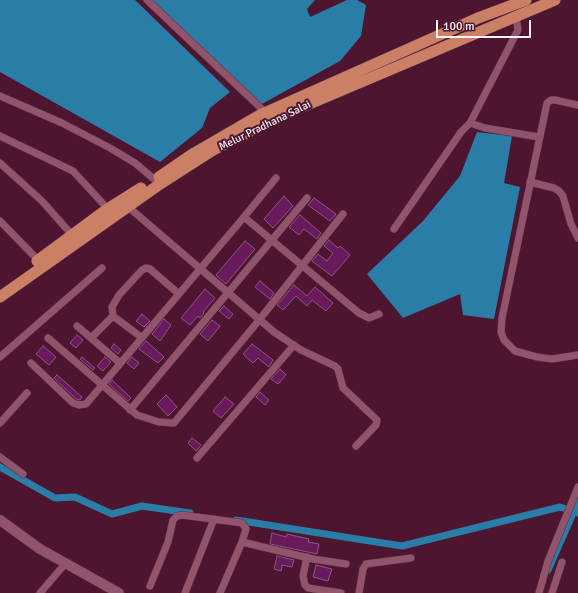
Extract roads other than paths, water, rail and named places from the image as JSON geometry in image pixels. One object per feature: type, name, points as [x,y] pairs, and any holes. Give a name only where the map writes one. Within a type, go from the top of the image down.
[{"type":"main road","name":"Melur Pradhana Salai","points":[[157,182],[191,155],[265,112],[478,18],[526,0]]},
{"type":"main road","name":"Melur Pradhana Salai","points":[[0,288],[41,262],[80,242],[124,204],[157,182],[213,150],[269,121],[555,0]]},
{"type":"main road","name":"Melur Pradhana Salai","points":[[0,297],[72,235],[108,209],[124,204]]},
{"type":"main road","points":[[0,520],[40,549],[117,592]]},
{"type":"street","points":[[147,0],[265,112]]},
{"type":"street","points":[[394,229],[460,132],[470,123],[516,34],[518,25],[516,16]]},
{"type":"street","points":[[0,96],[62,123],[110,148],[135,163],[157,182]]},
{"type":"street","points":[[578,105],[562,100],[549,101],[539,137],[502,318],[501,332],[504,340],[515,351],[537,357],[552,359],[578,355]]},
{"type":"street","points":[[470,123],[485,128],[539,137]]},
{"type":"street","points":[[0,136],[73,171],[108,209]]},
{"type":"street","points":[[0,163],[42,201],[72,235]]},
{"type":"street","points":[[31,363],[78,405],[86,404],[276,178]]},
{"type":"street","points":[[530,182],[554,188],[559,191],[563,196],[571,224],[578,238]]},
{"type":"street","points":[[130,410],[308,198]]},
{"type":"street","points":[[124,204],[200,270],[260,319],[294,345],[338,369],[343,388],[347,394],[376,417],[377,420],[376,425],[356,446]]},
{"type":"street","points":[[48,338],[130,410],[147,419],[168,424],[174,423],[260,319],[343,214]]},
{"type":"street","points":[[244,217],[274,240],[365,317],[372,318],[379,314]]},
{"type":"street","points":[[1,225],[41,262]]},
{"type":"street","points":[[0,357],[102,268]]},
{"type":"street","points":[[141,337],[113,316],[111,310],[114,302],[144,269],[150,270],[180,294]]},
{"type":"street","points":[[91,338],[113,316]]},
{"type":"street","points":[[77,326],[120,363]]},
{"type":"street","points":[[197,458],[294,345]]},
{"type":"street","points":[[0,423],[27,393]]},
{"type":"street","points":[[0,457],[23,474]]},
{"type":"street","points":[[539,593],[548,561],[578,487]]},
{"type":"street","points":[[150,586],[162,561],[174,520],[177,516],[182,515],[244,524],[246,529],[242,542],[220,593]]},
{"type":"street","points":[[185,593],[214,519]]},
{"type":"street","points":[[242,542],[307,557],[346,564]]},
{"type":"street","points":[[307,557],[303,576],[305,585],[308,588],[341,593]]},
{"type":"street","points":[[359,593],[363,569],[366,564],[411,558]]},
{"type":"street","points":[[552,593],[562,562]]},
{"type":"street","points":[[40,593],[65,564]]},
{"type":"water","points":[[0,0],[135,0],[230,92],[210,108],[202,128],[160,162],[0,72]]},
{"type":"water","points":[[151,0],[315,0],[307,9],[310,17],[347,0],[357,0],[366,5],[361,36],[340,61],[260,105]]},
{"type":"water","points":[[477,132],[512,136],[504,183],[520,187],[494,319],[463,315],[460,294],[403,318],[367,274],[423,221],[460,176]]},
{"type":"waterway","points":[[0,467],[55,498],[75,497],[112,514],[142,506],[190,513]]},
{"type":"waterway","points":[[548,570],[578,502]]},
{"type":"waterway","points":[[236,520],[402,546],[560,507],[578,513]]}]
